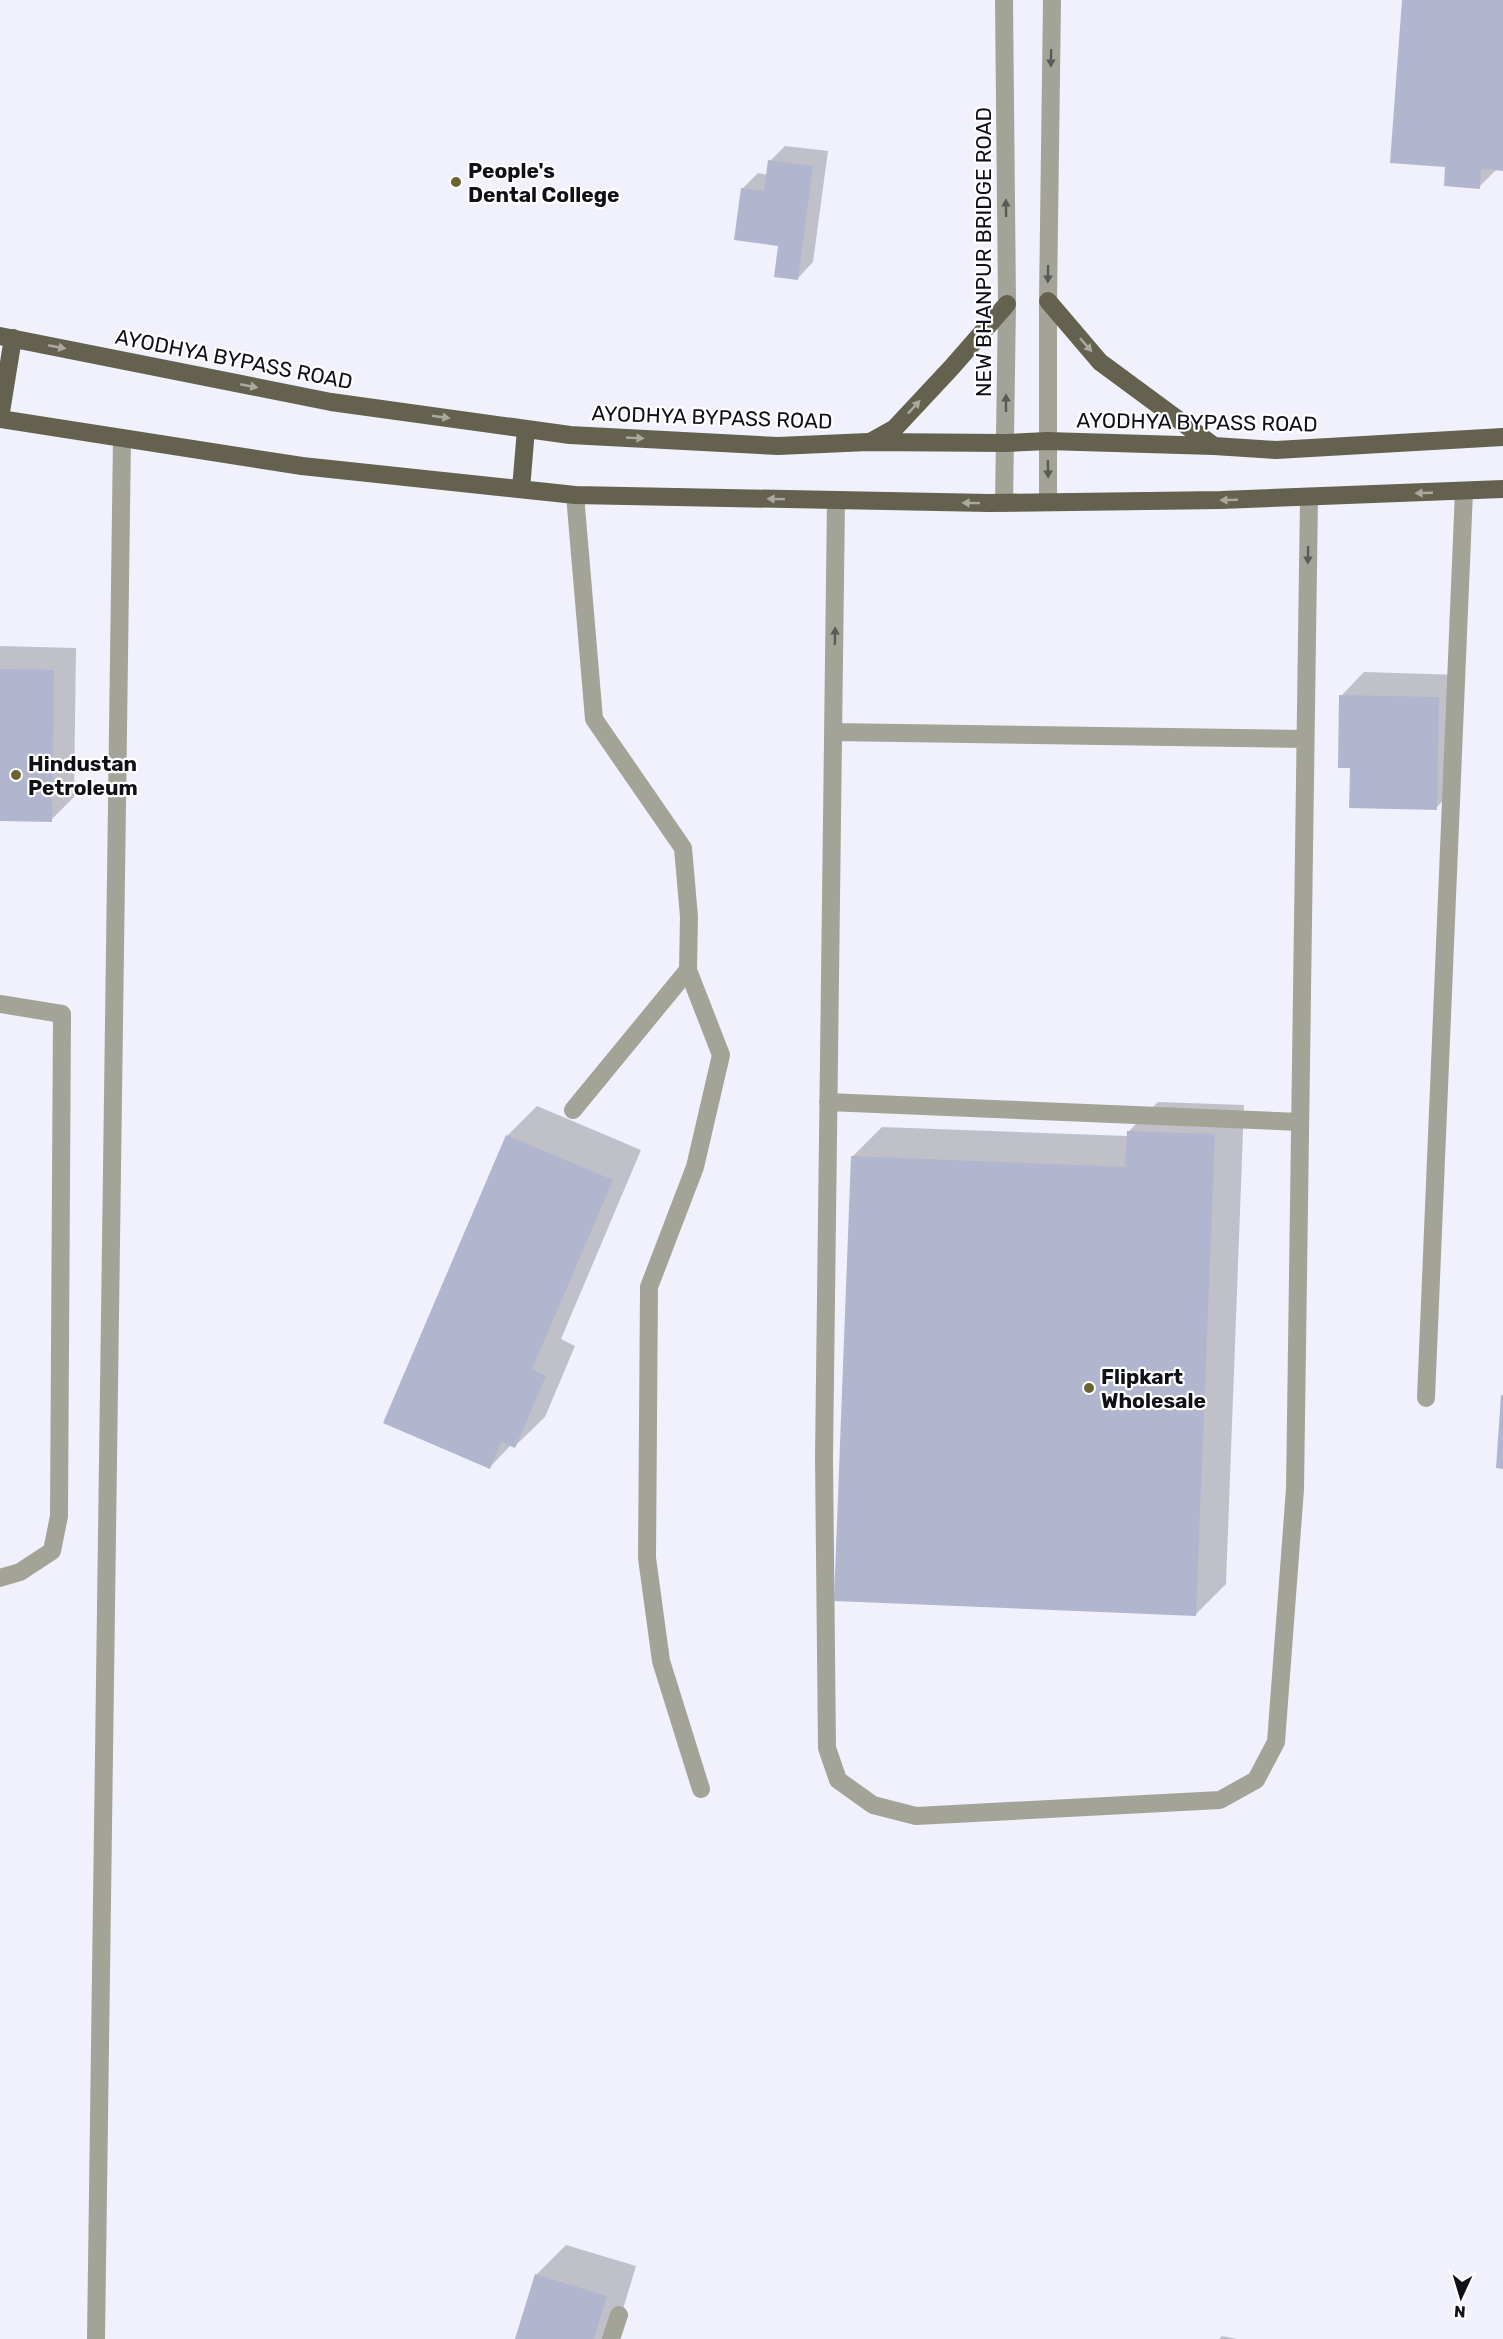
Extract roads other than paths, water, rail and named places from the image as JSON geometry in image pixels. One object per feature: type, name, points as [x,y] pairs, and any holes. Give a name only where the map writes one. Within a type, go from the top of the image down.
[{"type":"main road","points":[[1048,301],[1100,362],[1214,446]]},
{"type":"main road","points":[[868,442],[895,428],[1006,304]]},
{"type":"main road","points":[[6,337],[0,419],[302,466],[575,495],[1004,503],[1221,500],[1503,489]]},
{"type":"main road","name":"AYODHYA BYPASS ROAD","points":[[6,337],[331,402],[570,435],[778,446],[868,442],[1047,441],[1276,450],[1503,437]]},
{"type":"main road","points":[[521,489],[526,429]]},
{"type":"street","name":"NEW BHANPUR BRIDGE ROAD","points":[[1004,0],[1006,304],[1004,503]]},
{"type":"street","points":[[1048,501],[1052,0]]},
{"type":"street","points":[[96,2339],[122,438]]},
{"type":"street","points":[[1426,1398],[1464,491]]},
{"type":"street","points":[[575,495],[594,719],[683,848],[689,917],[688,970],[721,1055],[695,1167],[649,1287],[647,1558],[662,1661],[700,1789]]},
{"type":"street","points":[[836,500],[824,1458],[827,1748],[838,1780],[873,1805],[916,1816],[1221,1800],[1256,1780],[1276,1742],[1295,1489],[1309,497]]},
{"type":"street","points":[[833,732],[1305,739]]},
{"type":"street","points":[[573,1110],[688,970]]},
{"type":"street","points":[[0,1004],[62,1014],[59,1516],[52,1551],[20,1572],[0,1578]]},
{"type":"street","points":[[828,1102],[1300,1122]]},
{"type":"street","points":[[611,2339],[619,2315]]},
{"type":"place","name":"People's Dental College","points":[[456,182]]},
{"type":"place","name":"Hindustan Petroleum","points":[[16,775]]},
{"type":"place","name":"Flipkart Wholesale","points":[[1089,1388]]}]
